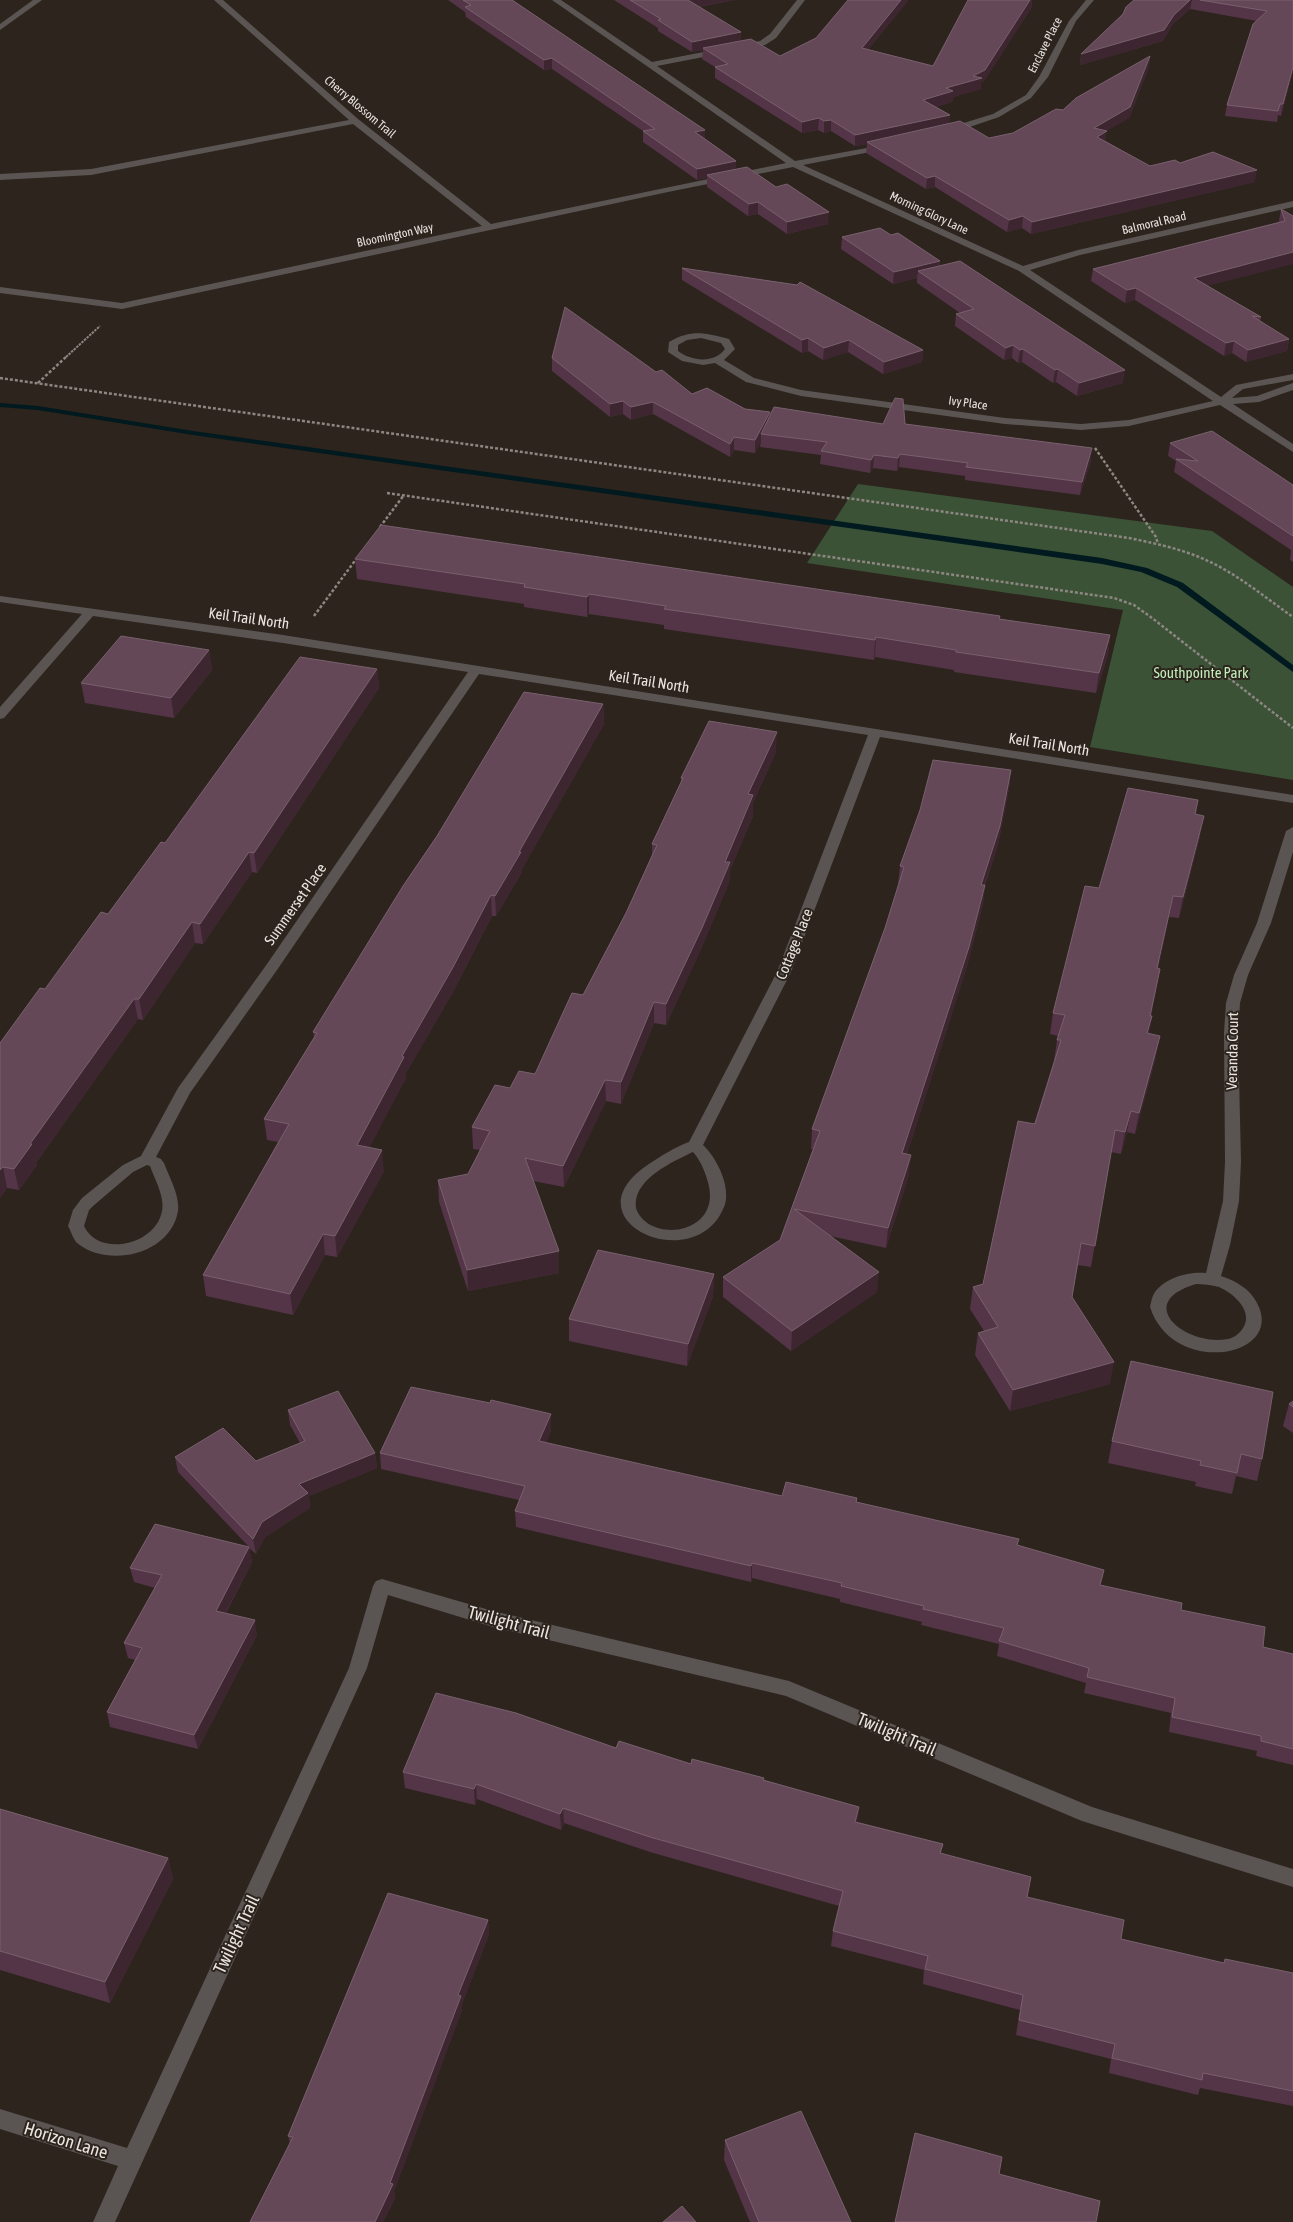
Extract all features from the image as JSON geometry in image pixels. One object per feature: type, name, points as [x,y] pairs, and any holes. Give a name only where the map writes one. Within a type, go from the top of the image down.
[{"type":"street","points":[[0,28],[38,0]]},
{"type":"street","name":"Cherry Blossom Trail","points":[[218,0],[356,120],[490,228]]},
{"type":"street","name":"Morning Glory Lane","points":[[556,0],[793,164],[1022,269],[1293,449]]},
{"type":"street","points":[[651,65],[762,43],[774,36],[800,0]]},
{"type":"street","name":"Enclave Place","points":[[939,133],[998,114],[1020,103],[1035,90],[1073,18],[1090,0]]},
{"type":"street","points":[[0,177],[91,172],[356,120]]},
{"type":"street","points":[[793,164],[897,143]]},
{"type":"street","name":"Bloomington Way","points":[[0,290],[122,306],[793,164]]},
{"type":"street","name":"Balmoral Road","points":[[1022,269],[1078,253],[1293,204]]},
{"type":"street","points":[[701,336],[719,338],[725,341],[730,349],[724,357],[717,360],[691,361],[677,356],[671,348],[673,344],[684,338],[701,336]]},
{"type":"street","name":"Ivy Place","points":[[717,360],[750,380],[801,393],[1005,421],[1080,427],[1136,422],[1221,402],[1259,399],[1293,386]]},
{"type":"street","points":[[1221,402],[1240,387],[1293,377]]},
{"type":"street","name":"Keil Trail North","points":[[0,599],[283,639],[1293,799]]},
{"type":"street","points":[[0,715],[90,612]]},
{"type":"street","name":"Summerset Place","points":[[147,1160],[183,1091],[277,959],[475,670]]},
{"type":"street","name":"Cottage Place","points":[[695,1146],[784,972],[861,767],[876,734]]},
{"type":"street","name":"Veranda Court","points":[[1212,1279],[1222,1245],[1231,1201],[1233,1162],[1230,1034],[1233,1003],[1241,975],[1264,923],[1293,831]]},
{"type":"street","points":[[695,1146],[703,1151],[716,1183],[719,1204],[715,1214],[708,1222],[686,1234],[672,1236],[657,1234],[644,1228],[633,1220],[628,1210],[626,1200],[630,1190],[638,1180],[686,1149],[695,1146]]},
{"type":"street","points":[[147,1160],[156,1163],[170,1204],[167,1224],[160,1233],[150,1241],[137,1247],[123,1250],[94,1247],[83,1240],[77,1231],[76,1220],[81,1208],[126,1169],[137,1162],[147,1160]]},
{"type":"street","points":[[1196,1278],[1212,1279],[1227,1284],[1250,1303],[1254,1315],[1253,1327],[1246,1336],[1234,1344],[1211,1347],[1188,1342],[1169,1330],[1159,1314],[1158,1304],[1162,1294],[1170,1286],[1182,1280],[1196,1278]]},
{"type":"street","name":"Twilight Trail","points":[[104,2222],[358,1668],[382,1586],[493,1619],[789,1689],[1089,1815],[1293,1878]]},
{"type":"street","name":"Horizon Lane","points":[[0,2119],[132,2160]]},
{"type":"path","points":[[38,384],[122,306]]},
{"type":"path","points":[[0,378],[1100,534],[1158,544],[1197,556],[1224,569],[1293,617]]},
{"type":"path","points":[[1080,427],[1156,537],[1158,544]]},
{"type":"path","points":[[387,493],[1114,598],[1134,606],[1152,618],[1293,728]]},
{"type":"path","points":[[376,533],[404,495]]},
{"type":"path","points":[[314,616],[359,556]]},
{"type":"green space","name":"Southpointe Park","points":[[858,484],[1212,531],[1293,587],[1293,780],[1090,747],[1123,610],[807,563]]},
{"type":"building","points":[[463,0],[512,0],[705,130],[695,132],[736,161],[697,169],[643,131],[655,129],[552,58],[544,60],[465,7],[471,5]]},
{"type":"building","points":[[630,0],[688,0],[741,32],[692,42],[658,20],[661,19]]},
{"type":"building","points":[[848,0],[901,0],[862,48],[933,66],[968,0],[1030,0],[985,70],[973,76],[982,78],[946,88],[953,91],[923,100],[950,115],[855,135],[831,120],[824,121],[819,118],[802,122],[715,67],[728,64],[703,48],[751,39],[780,56],[816,38]]},
{"type":"building","points":[[1134,0],[1190,0],[1174,15],[1164,30],[1081,54],[1123,14],[1126,7]]},
{"type":"building","points":[[1200,0],[1293,0],[1293,67],[1283,104],[1280,104],[1278,111],[1227,105],[1253,24],[1267,11]]},
{"type":"building","points":[[1150,56],[1130,107],[1094,128],[1107,131],[1097,137],[1150,166],[1175,160],[1180,163],[1213,152],[1257,170],[1032,222],[1023,216],[1009,220],[935,176],[927,178],[867,142],[960,121],[989,138],[1013,133],[1056,109],[1063,110],[1076,98]]},
{"type":"building","points":[[747,167],[776,187],[787,184],[829,212],[787,222],[758,202],[749,204],[707,175]]},
{"type":"building","points":[[1281,209],[1293,216],[1293,252],[1194,278],[1261,317],[1252,316],[1289,339],[1248,350],[1234,341],[1226,343],[1136,288],[1127,290],[1093,269],[1285,221]]},
{"type":"building","points":[[880,228],[891,235],[898,233],[940,261],[894,272],[842,237]]},
{"type":"building","points":[[960,261],[1125,370],[1079,383],[1023,349],[1020,350],[1013,345],[1006,348],[956,314],[974,309],[918,271]]},
{"type":"building","points":[[682,268],[797,285],[800,282],[923,350],[884,362],[849,340],[824,348],[808,338],[802,340]]},
{"type":"building","points":[[565,307],[656,372],[662,370],[692,394],[707,388],[745,409],[770,412],[755,440],[734,437],[730,444],[653,402],[631,407],[623,401],[610,404],[552,358]]},
{"type":"building","points":[[895,398],[903,399],[905,424],[1092,448],[1082,482],[966,467],[968,463],[900,454],[898,458],[874,455],[871,460],[821,451],[827,442],[761,434],[774,407],[883,424]]},
{"type":"building","points":[[1212,431],[1293,485],[1293,536],[1176,459],[1198,461],[1170,443]]},
{"type":"building","points":[[381,525],[1000,616],[999,619],[1110,635],[1099,673],[956,652],[956,650],[876,637],[875,640],[664,609],[666,606],[589,594],[587,597],[524,587],[525,584],[355,559]]},
{"type":"building","points":[[121,636],[209,650],[171,698],[81,683]]},
{"type":"building","points":[[300,657],[377,669],[254,853],[249,852],[200,924],[192,922],[139,999],[134,999],[14,1169],[3,1167],[0,1170],[0,1043],[40,988],[45,989],[101,912],[108,914],[161,842],[165,843]]},
{"type":"building","points":[[524,692],[603,704],[519,852],[521,852],[495,896],[491,895],[452,969],[402,1056],[404,1057],[357,1145],[382,1150],[335,1236],[323,1234],[290,1294],[203,1275],[289,1124],[264,1119],[317,1033],[313,1032],[403,886],[437,836]]},
{"type":"building","points":[[709,721],[777,732],[748,794],[753,795],[725,862],[730,862],[702,928],[666,1004],[654,1002],[621,1082],[605,1080],[563,1166],[525,1158],[559,1251],[467,1270],[438,1180],[468,1174],[490,1131],[472,1127],[495,1085],[510,1088],[519,1071],[535,1074],[572,993],[583,995],[626,913],[657,845],[652,844]]},
{"type":"building","points":[[933,760],[1011,770],[1000,826],[981,885],[985,885],[969,947],[902,1153],[911,1155],[888,1228],[794,1209],[879,1272],[792,1331],[723,1277],[780,1240],[820,1131],[812,1129],[885,928],[904,867],[900,866],[920,810]]},
{"type":"building","points":[[1128,788],[1198,800],[1195,814],[1204,816],[1183,897],[1173,896],[1157,968],[1160,969],[1150,1016],[1152,1016],[1147,1033],[1160,1036],[1139,1113],[1131,1111],[1125,1132],[1115,1130],[1095,1246],[1081,1243],[1072,1297],[1114,1362],[1013,1390],[978,1333],[998,1327],[973,1287],[983,1284],[1018,1121],[1035,1124],[1061,1040],[1057,1040],[1065,1015],[1053,1013],[1085,886],[1099,888]]},
{"type":"building","points":[[598,1250],[714,1274],[688,1344],[569,1319]]},
{"type":"building","points":[[1131,1361],[1273,1392],[1262,1459],[1241,1454],[1237,1473],[1200,1465],[1201,1461],[1112,1441]]},
{"type":"building","points":[[411,1387],[490,1403],[491,1400],[551,1414],[539,1441],[782,1496],[786,1482],[857,1498],[856,1502],[1019,1539],[1017,1545],[1104,1570],[1100,1585],[1182,1603],[1181,1610],[1265,1627],[1263,1647],[1293,1654],[1293,1749],[1261,1741],[1261,1736],[1172,1717],[1175,1698],[1087,1677],[1089,1668],[999,1641],[1004,1628],[923,1609],[924,1606],[841,1586],[842,1583],[752,1563],[751,1566],[515,1511],[525,1486],[380,1453]]},
{"type":"building","points":[[338,1391],[375,1453],[299,1484],[308,1493],[262,1522],[253,1539],[175,1457],[223,1428],[256,1461],[305,1441],[288,1410]]},
{"type":"building","points":[[155,1524],[249,1547],[216,1611],[255,1620],[194,1735],[107,1712],[142,1648],[124,1643],[162,1575],[130,1568]]},
{"type":"building","points":[[436,1693],[516,1713],[616,1748],[619,1741],[691,1764],[692,1759],[764,1778],[763,1780],[859,1807],[855,1822],[943,1844],[940,1853],[1031,1877],[1027,1897],[1124,1920],[1121,1939],[1224,1963],[1225,1959],[1293,1973],[1293,2091],[1203,2073],[1202,2080],[1112,2058],[1115,2044],[1019,2020],[1023,1995],[925,1969],[928,1956],[833,1931],[843,1891],[650,1837],[563,1808],[560,1814],[476,1784],[474,1789],[403,1772]]},
{"type":"building","points":[[0,1809],[168,1858],[105,1982],[0,1951]]},
{"type":"building","points":[[388,1893],[488,1920],[458,1995],[461,1996],[390,2183],[393,2184],[375,2222],[250,2222],[293,2137],[288,2136]]},
{"type":"building","points":[[801,2111],[851,2222],[759,2222],[725,2140]]},
{"type":"building","points":[[915,2133],[1002,2157],[999,2174],[1100,2201],[1096,2222],[895,2222]]},
{"type":"building","points":[[682,2206],[696,2222],[663,2222]]},
{"type":"waterway","points":[[0,405],[38,408],[193,433],[1102,561],[1144,570],[1180,585],[1293,669]]}]
